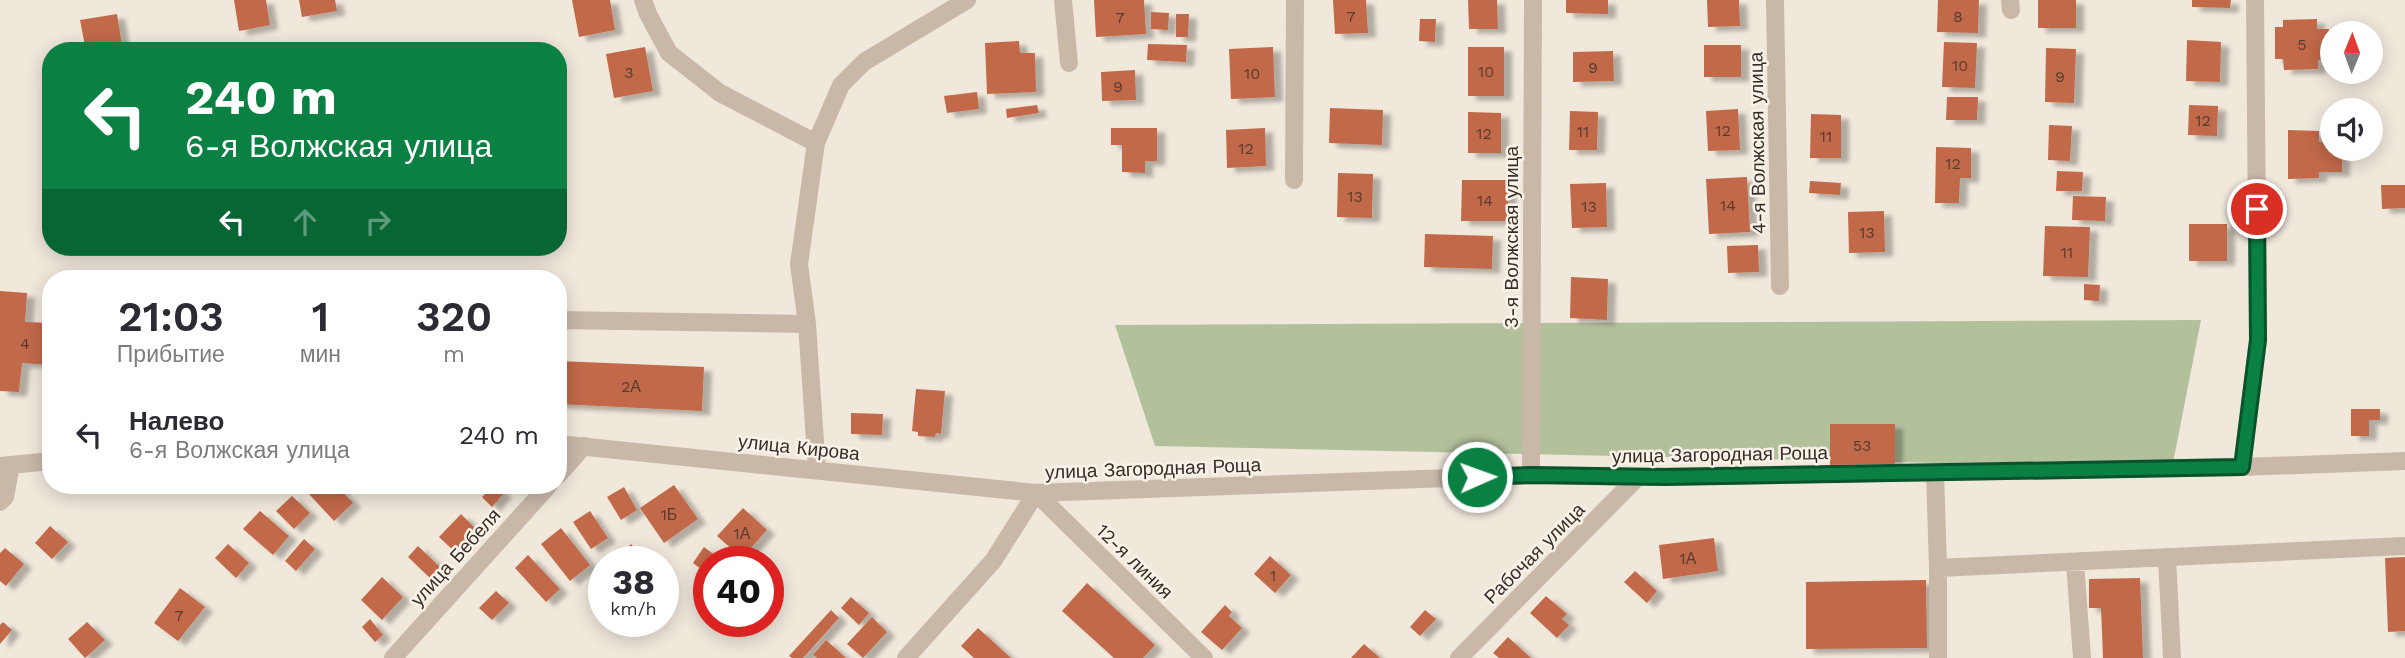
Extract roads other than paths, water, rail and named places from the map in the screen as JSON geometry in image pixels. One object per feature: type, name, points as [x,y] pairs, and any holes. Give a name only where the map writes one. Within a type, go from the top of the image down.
[{"type":"street","points":[[643,0],[669,54],[720,93],[816,144]]},
{"type":"street","points":[[817,470],[807,324],[799,264],[816,144],[841,85],[864,62],[967,0]]},
{"type":"street","points":[[1063,0],[1069,62]]},
{"type":"street","points":[[1294,180],[1295,0]]},
{"type":"street","name":"3-я Волжская улица","points":[[1531,475],[1533,0]]},
{"type":"street","name":"4-я Волжская улица","points":[[1776,0],[1780,286]]},
{"type":"street","points":[[2242,467],[2258,340],[2255,0]]},
{"type":"street","points":[[567,320],[807,324]]},
{"type":"street","name":"улица Кирова","points":[[567,445],[1036,493]]},
{"type":"street","points":[[567,465],[584,446]]},
{"type":"street","name":"улица Загородная Роща","points":[[1036,493],[1531,475],[1638,477],[2242,467],[2405,461]]},
{"type":"street","points":[[0,502],[5,497],[6,466],[42,462]]},
{"type":"street","points":[[1935,472],[1937,658]]},
{"type":"street","name":"Рабочая улица","points":[[1459,658],[1638,477]]},
{"type":"street","points":[[905,658],[993,561],[1036,493]]},
{"type":"street","name":"12-я линия","points":[[1036,493],[1204,658]]},
{"type":"street","name":"улица Бебеля","points":[[393,658],[541,494]]},
{"type":"street","points":[[1938,568],[2405,546]]},
{"type":"street","points":[[2168,557],[2172,658]]},
{"type":"street","points":[[2076,562],[2082,658]]}]
